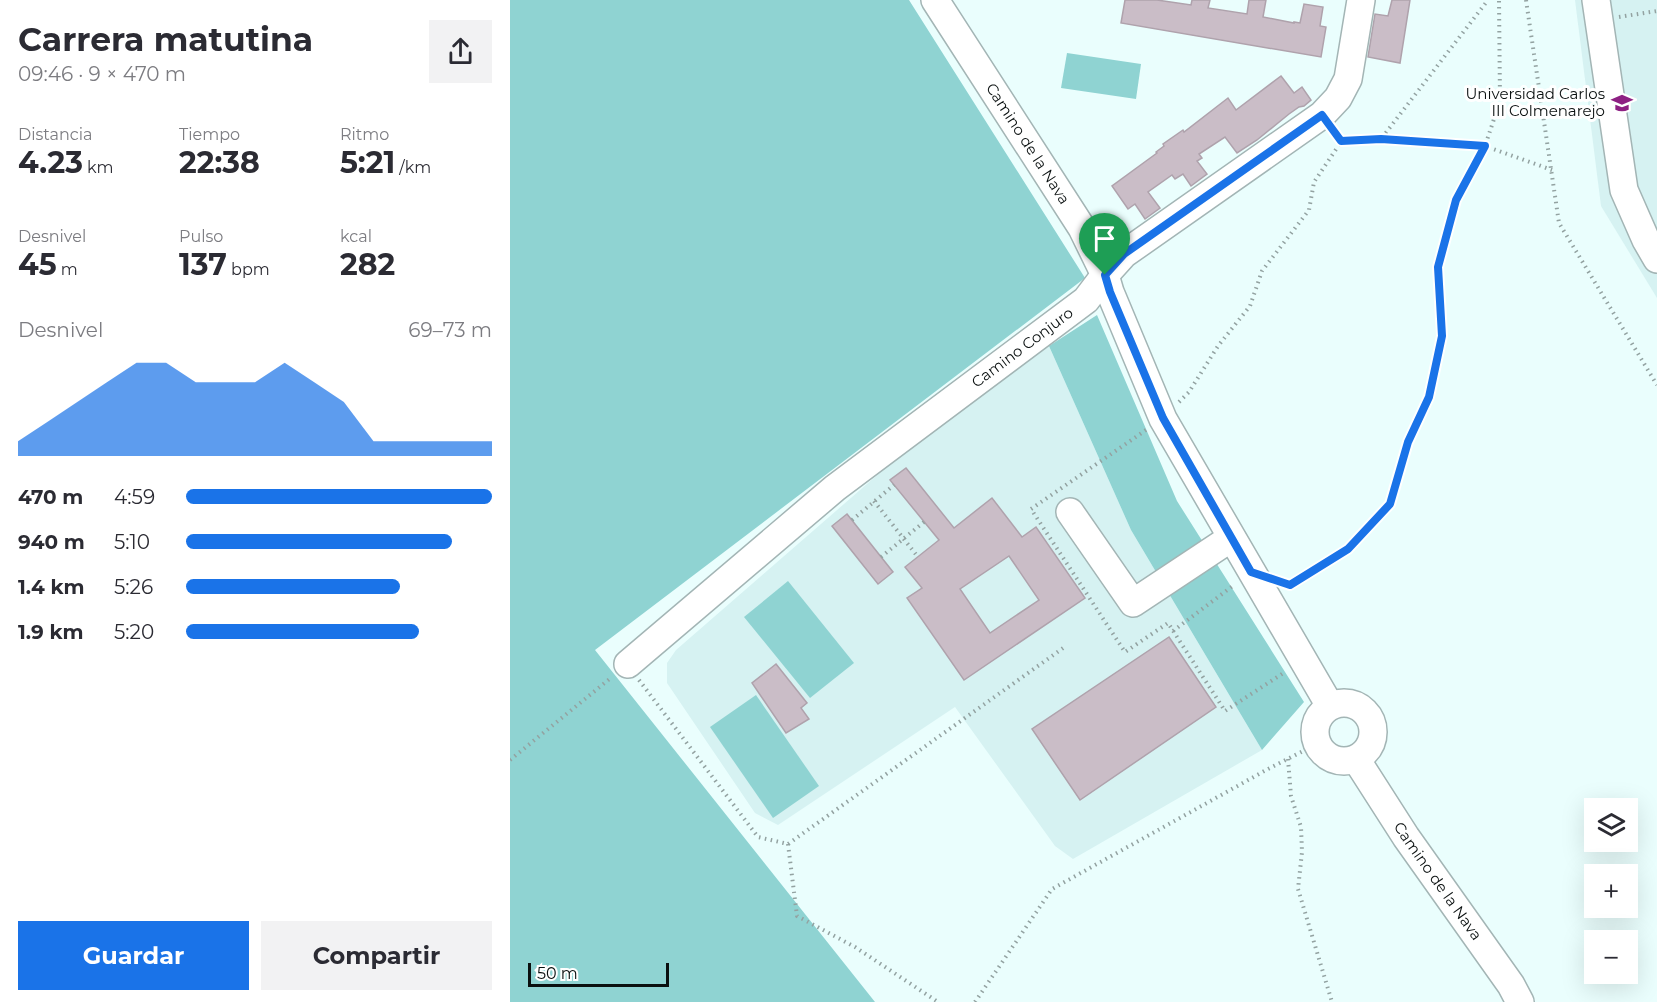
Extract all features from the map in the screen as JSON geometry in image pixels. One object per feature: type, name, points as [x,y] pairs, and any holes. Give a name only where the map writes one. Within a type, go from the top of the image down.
[{"type":"street","name":"Camino de la Nava","points":[[935,0],[1082,228],[1105,275],[1163,418],[1330,706]]},
{"type":"street","name":"Camino Conjuro","points":[[628,664],[835,488],[1086,300],[1124,254],[1322,115],[1338,98],[1348,79],[1361,0]]},
{"type":"street","points":[[1598,10],[1624,190],[1657,259]]},
{"type":"street","points":[[1070,512],[1133,603],[1231,538]]},
{"type":"street","points":[[1341,702],[1353,704],[1363,710],[1370,719],[1373,730],[1372,742],[1366,752],[1356,759],[1345,762],[1333,760],[1323,754],[1317,744],[1314,734],[1316,723],[1321,713],[1330,706],[1341,702]]},
{"type":"street","name":"Camino de la Nava","points":[[1356,759],[1406,837],[1511,985],[1520,1002]]},
{"type":"path","points":[[1381,139],[1488,0]]},
{"type":"path","points":[[1173,631],[1251,572],[1290,585],[1348,549],[1390,504],[1408,442],[1429,397],[1434,377],[1442,336],[1438,267],[1456,200],[1485,146],[1500,101],[1499,0]]},
{"type":"path","points":[[1526,0],[1559,223],[1657,385]]},
{"type":"path","points":[[1598,10],[1657,11]]},
{"type":"path","points":[[1322,115],[1341,141]]},
{"type":"path","points":[[1341,141],[1381,139],[1485,146],[1552,170]]},
{"type":"path","points":[[1163,418],[1189,392],[1218,346],[1250,306],[1262,271],[1309,210],[1314,182],[1341,141]]},
{"type":"path","points":[[852,520],[894,485]]},
{"type":"path","points":[[874,501],[918,557]]},
{"type":"path","points":[[881,556],[924,522]]},
{"type":"path","points":[[510,760],[628,664],[758,837],[788,844],[1066,646]]},
{"type":"path","points":[[975,1002],[1052,889],[1317,744]]},
{"type":"path","points":[[1288,759],[1291,796],[1301,826],[1302,852],[1298,889],[1332,1002]]},
{"type":"path","points":[[788,844],[797,916],[855,947],[938,1002]]},
{"type":"shaded area","points":[[510,0],[909,0],[1085,278],[595,650],[875,1002],[510,1002]]},
{"type":"shaded area","name":"Universidad Carlos III Colmenarejo","points":[[1575,0],[1657,0],[1657,298],[1601,206]]},
{"type":"shaded area","points":[[1067,53],[1141,64],[1136,99],[1061,88]]},
{"type":"shaded area","points":[[1097,315],[1177,501],[1304,702],[1262,750],[1131,530],[1049,346]]},
{"type":"shaded area","points":[[1049,346],[1131,530],[1262,750],[1073,859],[1055,846],[955,707],[778,825],[755,813],[667,683],[667,663],[676,650],[913,444]]},
{"type":"shaded area","points":[[788,581],[854,663],[810,698],[744,617]]},
{"type":"shaded area","points":[[756,695],[819,786],[773,818],[710,727]]},
{"type":"building","points":[[1125,0],[1157,0],[1191,5],[1192,0],[1210,0],[1208,8],[1247,14],[1249,0],[1266,0],[1263,17],[1294,23],[1300,23],[1304,4],[1323,7],[1320,26],[1326,27],[1321,57],[1121,23]]},
{"type":"building","points":[[1392,0],[1410,0],[1400,63],[1368,57],[1375,14],[1388,16]]},
{"type":"building","points":[[1281,76],[1294,93],[1302,87],[1311,100],[1237,153],[1225,137],[1199,154],[1202,158],[1197,161],[1207,174],[1191,186],[1183,174],[1175,179],[1172,175],[1148,192],[1160,208],[1145,219],[1135,204],[1128,209],[1112,186],[1157,153],[1164,146],[1163,144],[1183,130],[1184,132],[1228,98],[1236,110]]},
{"type":"building","points":[[906,468],[954,528],[992,498],[1022,537],[1036,527],[1085,598],[964,680],[907,598],[922,588],[905,567],[939,540],[890,480]],"holes":[[[1009,556],[1039,600],[990,633],[960,589]]]},
{"type":"building","points":[[847,514],[893,572],[878,584],[832,526]]},
{"type":"building","points":[[1169,637],[1216,707],[1080,800],[1032,729]]},
{"type":"building","points":[[776,664],[807,703],[801,708],[809,719],[786,733],[752,683]]},
{"type":"place","name":"Universidad Carlos III Colmenarejo","points":[[1622,103]]},
{"type":"route","points":[[1322,115],[1341,141],[1381,139],[1485,146],[1456,200],[1438,267],[1442,336],[1429,397],[1408,442],[1390,504],[1348,549],[1290,585],[1251,572],[1163,418],[1105,275],[1124,254],[1322,115]]}]
